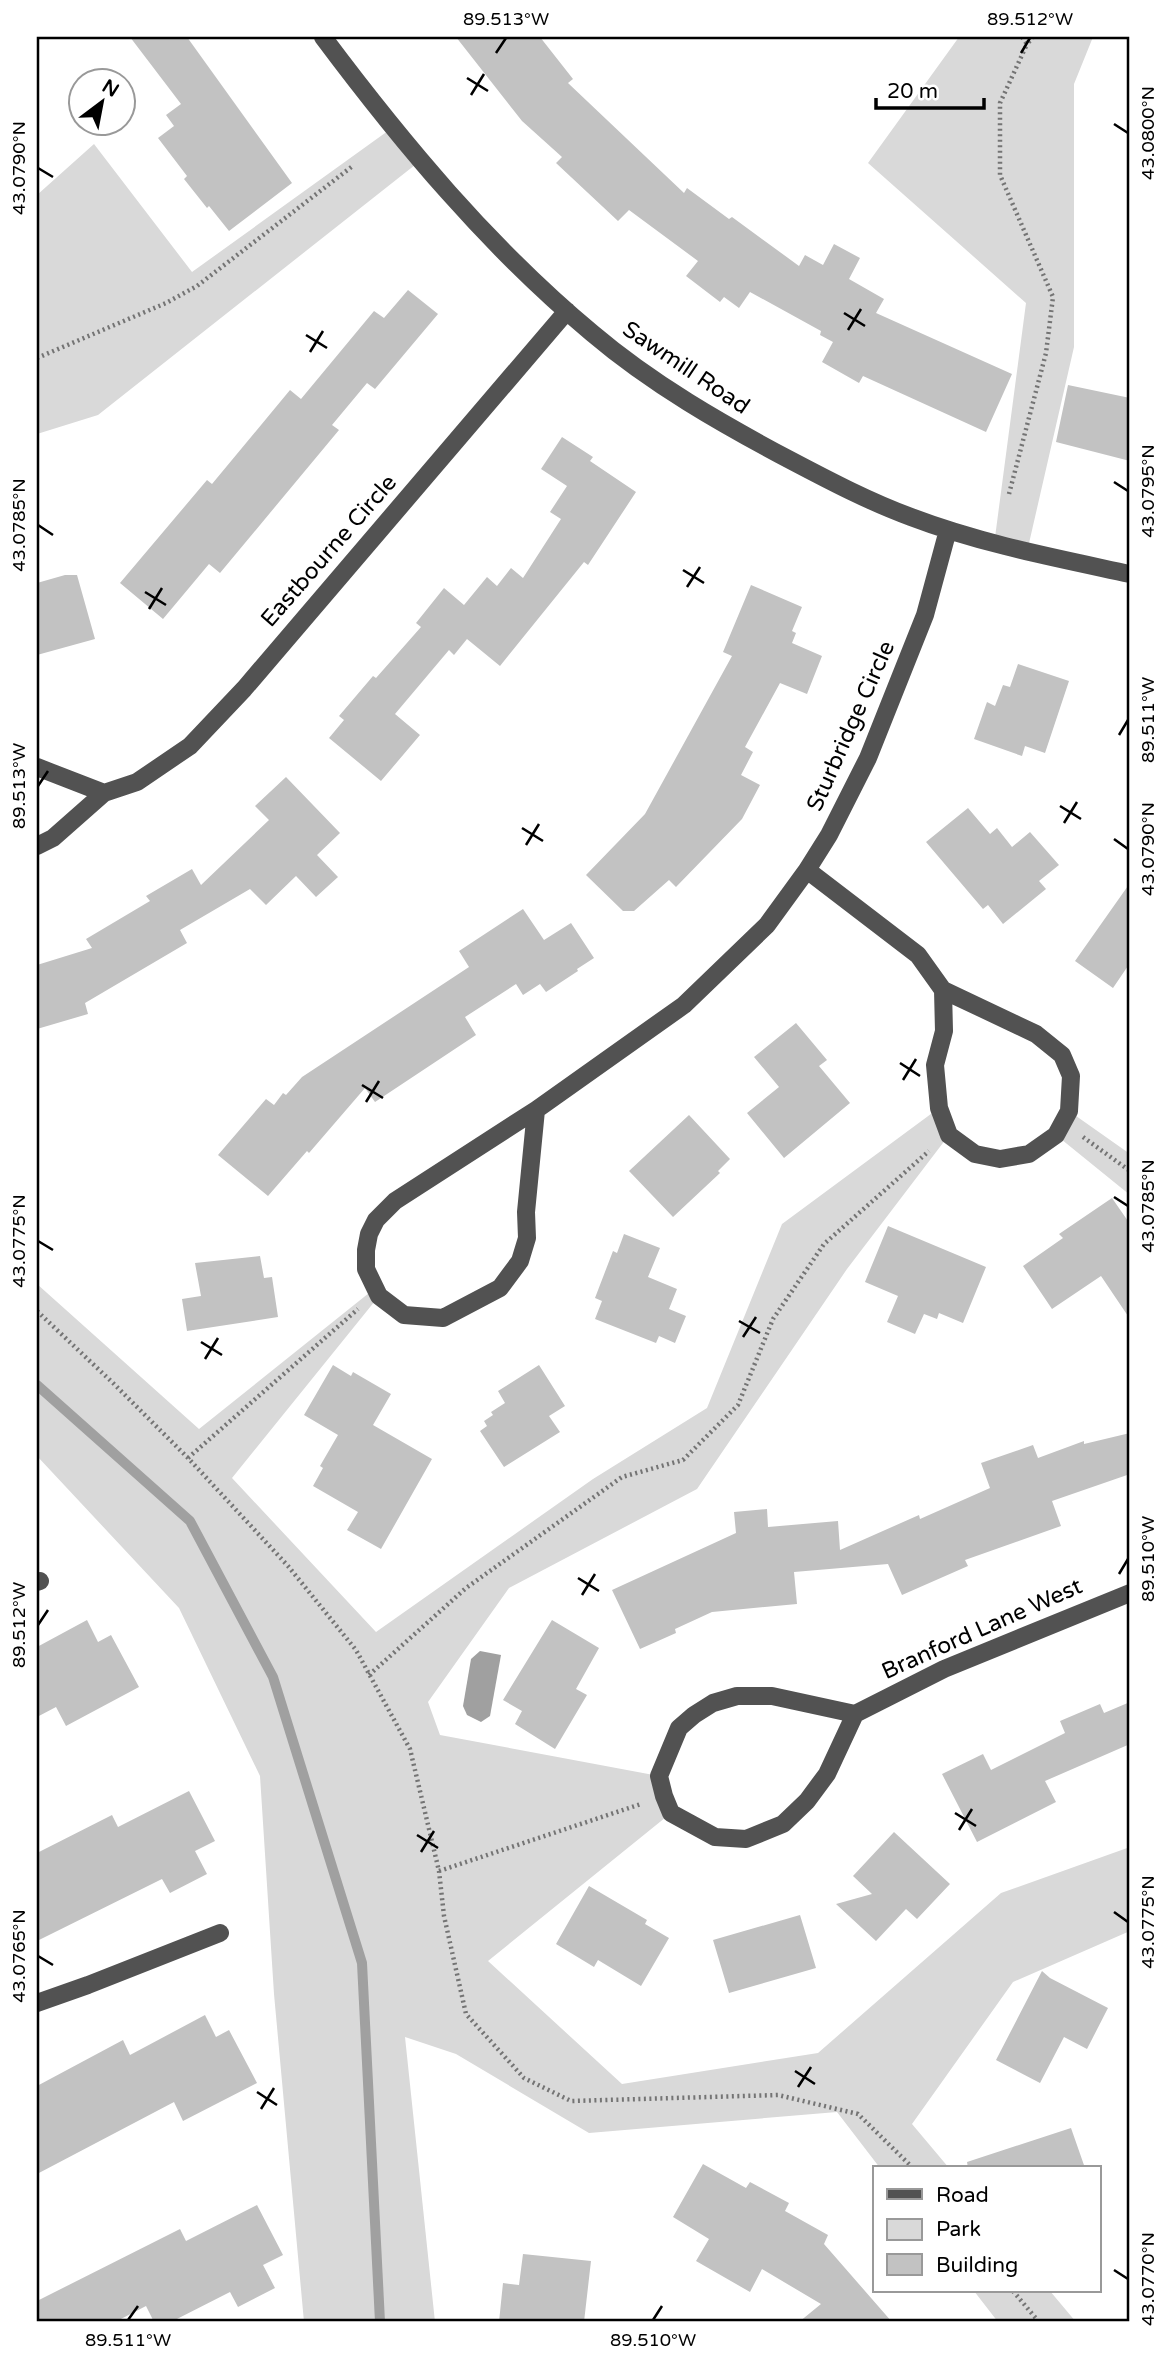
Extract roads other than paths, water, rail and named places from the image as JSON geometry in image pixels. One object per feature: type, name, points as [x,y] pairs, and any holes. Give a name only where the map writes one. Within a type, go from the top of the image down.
[{"type":"street","name":"Sawmill Road","points":[[323,37],[375,107],[451,197],[520,269],[613,350],[719,423],[819,475],[908,516],[994,545],[1130,574]]},
{"type":"street","name":"Eastbourne Circle","points":[[37,846],[53,838],[104,793],[137,782],[190,746],[244,689],[567,311]]},
{"type":"street","name":"Sturbridge Circle","points":[[537,1110],[526,1212],[527,1238],[520,1261],[500,1288],[443,1318],[404,1314],[376,1294],[366,1269],[369,1234],[376,1220],[395,1201],[537,1110],[684,1005],[767,925],[829,835],[868,758],[925,615],[948,530]]},
{"type":"street","points":[[37,767],[104,793]]},
{"type":"street","points":[[807,870],[918,955],[943,990],[1036,1034],[1062,1055],[1071,1076],[1069,1111],[1056,1135],[1030,1154],[1000,1159],[975,1154],[948,1135],[939,1108],[935,1065],[944,1031],[943,990]]},
{"type":"street","name":"Branford Lane West","points":[[855,1714],[944,1669],[1130,1593]]},
{"type":"street","points":[[737,1696],[772,1696],[855,1714],[827,1774],[807,1801],[783,1824],[746,1839],[715,1837],[671,1813],[659,1776],[679,1728],[713,1703],[737,1696]]},
{"type":"street","points":[[37,2003],[220,1933]]},
{"type":"waterway","points":[[37,1385],[190,1521],[273,1677],[362,1963],[380,2322]]}]
